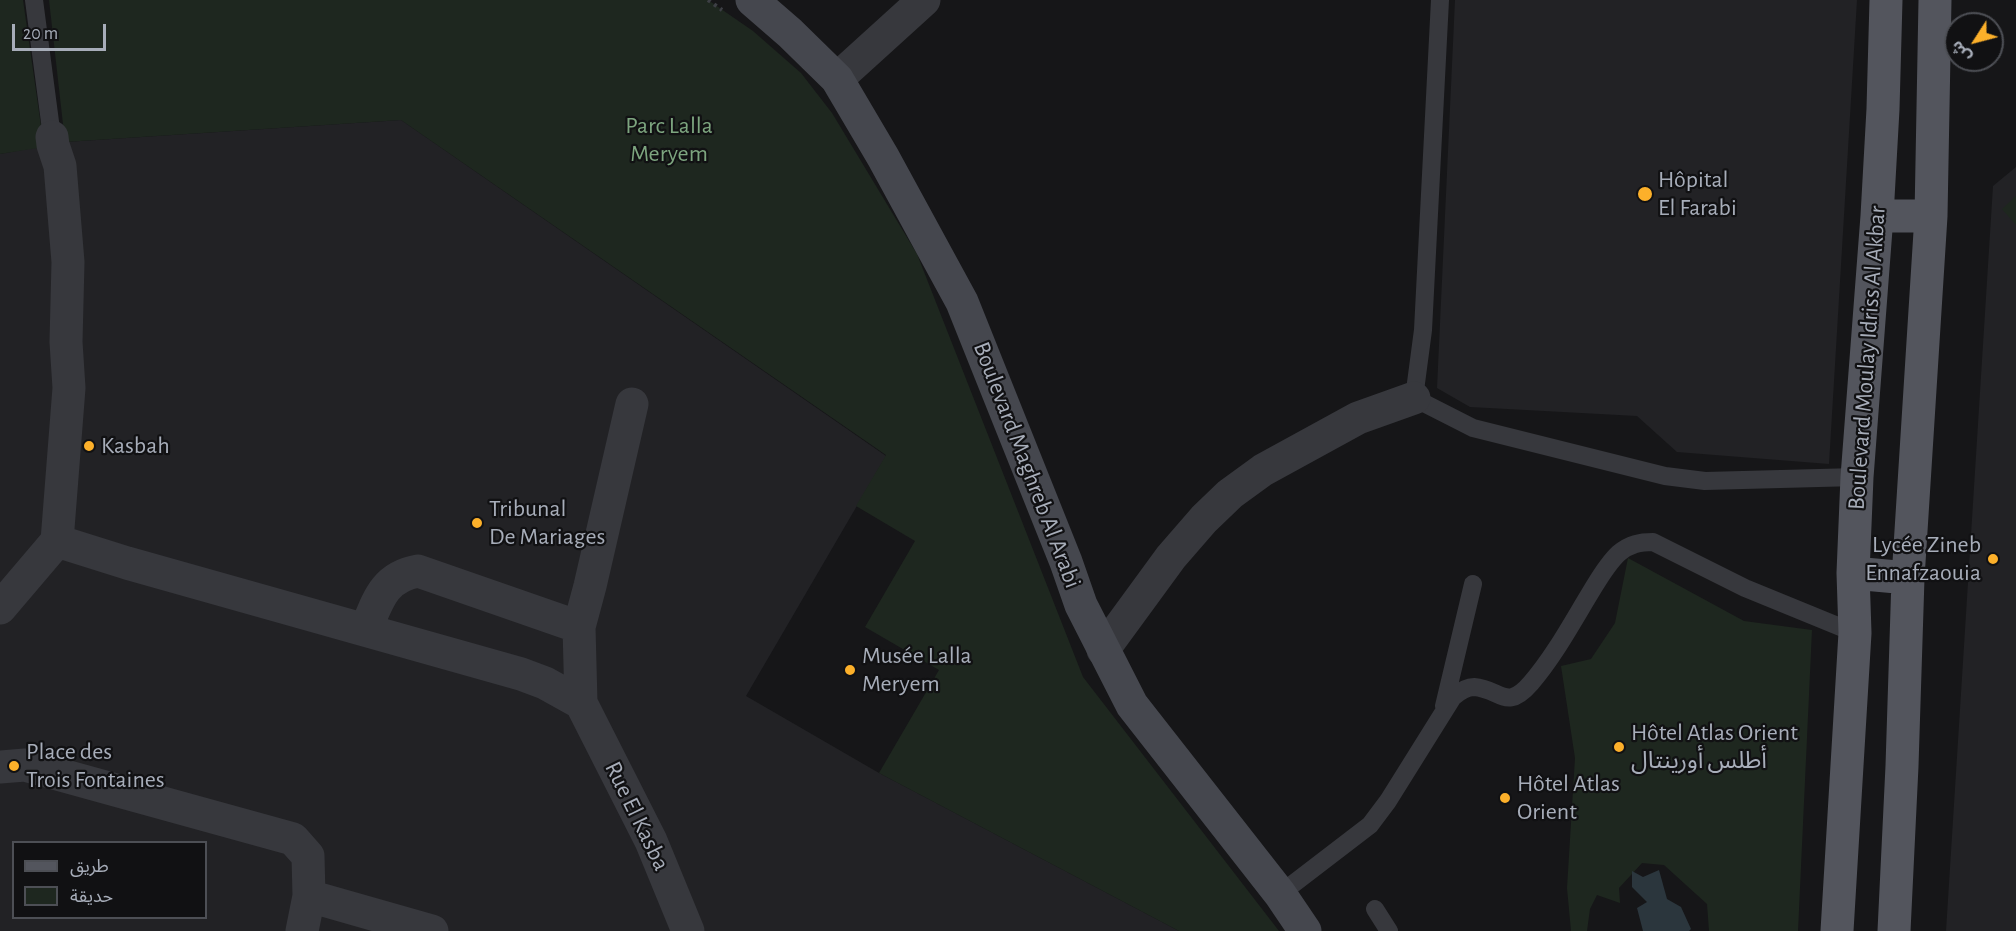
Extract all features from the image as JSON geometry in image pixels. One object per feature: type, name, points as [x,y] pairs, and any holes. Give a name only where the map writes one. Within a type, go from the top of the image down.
[{"type":"main road","name":"Boulevard Maghreb Al Arabi","points":[[752,0],[837,79],[884,157],[962,302],[1081,605],[1132,705],[1280,894],[1305,931]]},
{"type":"main road","points":[[1886,10],[1935,10],[1931,216],[1908,578],[1902,765],[1893,931]]},
{"type":"main road","name":"Boulevard Moulay Idriss Al Akbar","points":[[1838,931],[1855,633],[1853,573],[1857,477],[1877,216],[1886,10]]},
{"type":"main road","points":[[1877,216],[1931,216]]},
{"type":"main road","points":[[1853,573],[1908,578]]},
{"type":"street","points":[[837,79],[924,0]]},
{"type":"street","points":[[0,608],[57,541],[69,388],[66,342],[68,262],[60,166],[52,137]]},
{"type":"street","points":[[1103,650],[1170,557],[1230,494],[1263,470],[1358,418],[1414,398]]},
{"type":"street","points":[[581,703],[579,627],[593,576],[632,404]]},
{"type":"street","points":[[57,541],[127,563],[521,674],[545,683],[581,703]]},
{"type":"street","points":[[366,629],[381,594],[393,579],[418,570],[579,627]]},
{"type":"street","name":"Rue El Kasba","points":[[581,703],[651,841],[688,931]]},
{"type":"street","points":[[0,767],[25,765],[293,839],[308,856],[309,896],[302,931]]},
{"type":"street","points":[[309,896],[432,931]]},
{"type":"lane","points":[[34,0],[52,137]]},
{"type":"lane","points":[[1440,0],[1423,330],[1414,398],[1473,428],[1665,476],[1705,481],[1857,477]]},
{"type":"lane","points":[[1280,894],[1370,825],[1388,801],[1453,697],[1473,687],[1509,699],[1520,694],[1546,662],[1604,571],[1620,552],[1638,542],[1653,542],[1745,588],[1855,633]]},
{"type":"lane","points":[[1443,711],[1473,584]]},
{"type":"lane","points":[[1376,909],[1389,931]]},
{"type":"shaded area","name":"Hôpital El Farabi","points":[[1455,0],[1857,0],[1829,464],[1677,452],[1637,416],[1470,407],[1437,388]]},
{"type":"shaded area","points":[[401,120],[886,456],[746,696],[879,773],[1179,931],[0,931],[0,154],[65,142]]},
{"type":"shaded area","name":"Lycée Zineb Ennafzaouia","points":[[2016,167],[2016,931],[1946,931],[1993,186]]},
{"type":"shaded area","points":[[1659,870],[1667,899],[1681,907],[1691,929],[1689,931],[1643,931],[1637,908],[1647,902],[1632,887],[1632,871],[1643,877]]},
{"type":"green space","points":[[0,0],[23,0],[44,147],[0,154]]},
{"type":"green space","name":"Parc Lalla Meryem","points":[[49,0],[708,0],[753,31],[801,73],[832,113],[917,254],[1083,677],[1279,931],[1179,931],[879,773],[939,670],[865,627],[915,541],[856,506],[886,455],[401,120],[65,142]]},
{"type":"green space","points":[[2016,196],[2016,225],[2002,209]]},
{"type":"green space","points":[[1628,558],[1744,621],[1812,630],[1798,931],[1709,931],[1707,904],[1664,865],[1642,863],[1619,888],[1620,903],[1597,895],[1590,909],[1587,931],[1571,931],[1567,888],[1575,758],[1561,666],[1591,659],[1615,623]]},
{"type":"place","name":"Hôpital El Farabi","points":[[1645,194]]},
{"type":"place","name":"Kasbah","points":[[89,446]]},
{"type":"place","name":"Tribunal De Mariages","points":[[477,523]]},
{"type":"place","name":"Lycée Zineb Ennafzaouia","points":[[1993,559]]},
{"type":"place","name":"Musée Lalla Meryem","points":[[850,670]]},
{"type":"place","name":"Hôtel Atlas Orient أطلس أورينتال","points":[[1619,747]]},
{"type":"place","name":"Place des Trois Fontaines","points":[[14,766]]},
{"type":"place","name":"Hôtel Atlas Orient","points":[[1505,798]]}]
